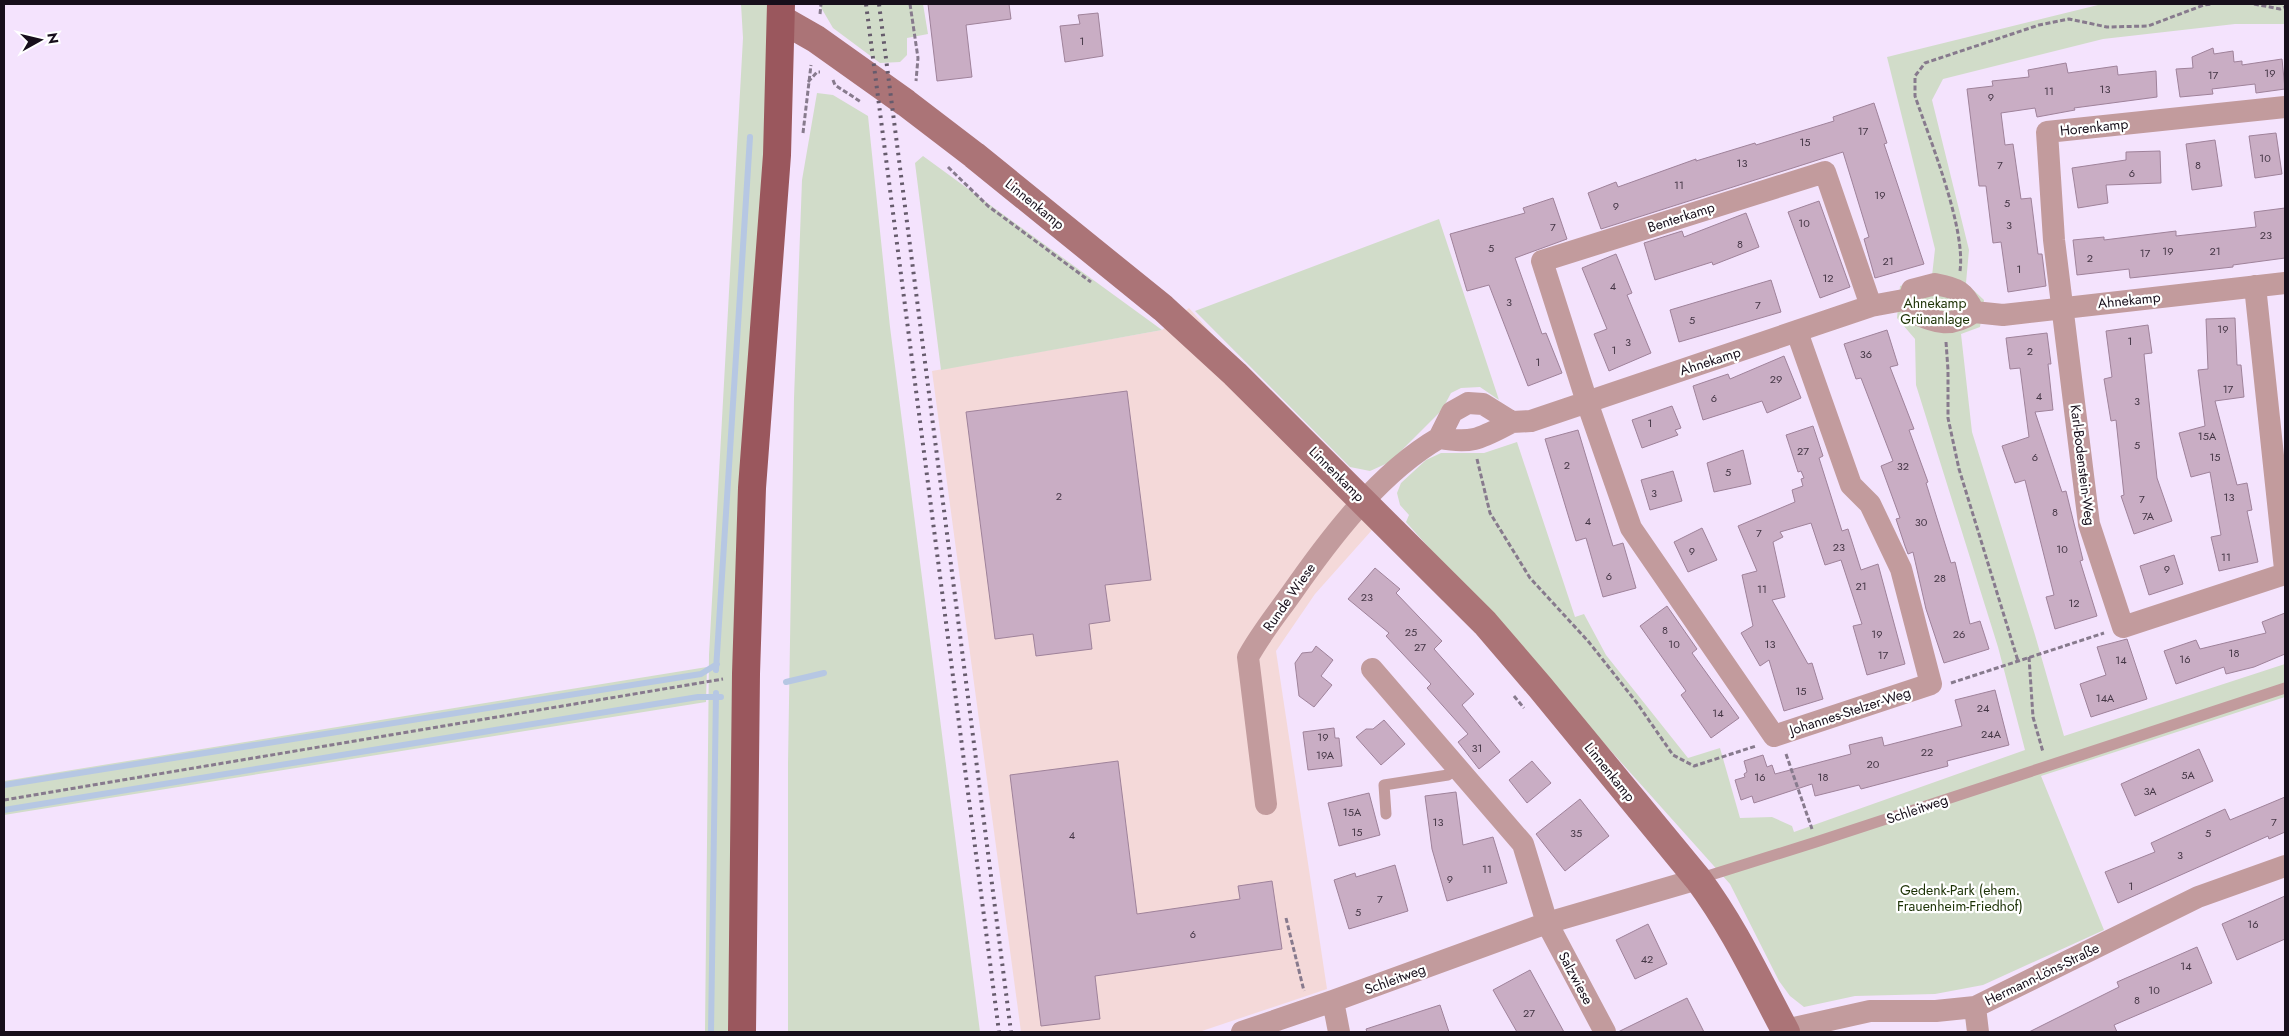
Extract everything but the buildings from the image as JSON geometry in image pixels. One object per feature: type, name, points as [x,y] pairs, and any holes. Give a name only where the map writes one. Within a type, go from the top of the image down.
[{"type":"main road","name":"Linnenkamp","points":[[781,12],[974,155],[1163,308],[1235,374],[1364,501],[1485,624],[1540,687],[1698,879],[1723,912],[1738,937],[1785,1031]]},
{"type":"main road","points":[[742,1032],[746,674],[752,488],[777,155],[781,12]]},
{"type":"street","name":"Horenkamp","points":[[2064,307],[2054,240],[2047,132],[2285,106]]},
{"type":"street","name":"Benterkamp","points":[[1587,402],[1542,261],[1825,172],[1871,306]]},
{"type":"street","name":"Ahnekamp","points":[[1974,312],[2003,315],[2285,283]]},
{"type":"street","name":"Ahnekamp","points":[[1439,438],[1462,442],[1485,436],[1512,422],[1531,421],[1871,306],[1909,299],[1912,290],[1935,284],[1955,288]]},
{"type":"street","points":[[2255,286],[2285,569]]},
{"type":"street","points":[[1909,299],[1914,313],[1946,324],[1962,320],[1974,312],[1967,299],[1955,288]]},
{"type":"street","name":"Karl-Bodenstein-Weg","points":[[2064,307],[2089,524],[2123,627]]},
{"type":"street","points":[[1797,332],[1851,485],[1870,504],[1901,569],[1931,684]]},
{"type":"street","name":"Johannes-Stelzer-Weg","points":[[1587,402],[1631,528],[1777,736],[1931,684]]},
{"type":"street","points":[[1439,438],[1452,412],[1468,403],[1483,404],[1512,422]]},
{"type":"street","name":"Runde Wiese","points":[[1266,804],[1248,657],[1318,555],[1364,501],[1419,449],[1439,438]]},
{"type":"street","points":[[2123,627],[2285,574]]},
{"type":"street","points":[[1372,669],[1523,844],[1547,923]]},
{"type":"street","name":"Hermann-Löns-Straße","points":[[1785,1031],[1870,1011],[1936,1011],[1975,1007],[2198,897],[2285,866]]},
{"type":"street","name":"Schleitweg","points":[[1242,1032],[1308,1008],[1333,1002],[1547,923],[1698,879]]},
{"type":"street","name":"Salzwiese","points":[[1547,923],[1605,1032]]},
{"type":"street","points":[[1333,1002],[1339,1032]]},
{"type":"street","points":[[1975,1007],[1978,1032]]},
{"type":"lane","name":"Schleitweg","points":[[1698,879],[2285,688]]},
{"type":"lane","points":[[1386,814],[1384,785],[1448,775],[1457,768]]},
{"type":"path","points":[[906,103],[916,82],[918,72],[910,4]]},
{"type":"path","points":[[1955,288],[1960,274],[1962,257],[1954,215],[1915,96],[1915,76],[1925,63],[2039,24],[2069,19],[2107,27],[2148,26],[2204,5],[2212,4]]},
{"type":"path","points":[[2254,4],[2285,7]]},
{"type":"path","points":[[802,141],[808,82],[817,72],[825,72]]},
{"type":"path","points":[[831,77],[835,85],[866,106]]},
{"type":"path","points":[[947,166],[988,206],[1096,286]]},
{"type":"path","points":[[1945,338],[1948,370],[1948,418],[1959,468],[2018,661]]},
{"type":"path","points":[[1473,439],[1490,513],[1530,578],[1588,640],[1637,703],[1673,755],[1694,766],[1766,742],[1777,736],[1816,842]]},
{"type":"path","points":[[1931,684],[1942,686],[2123,627]]},
{"type":"path","points":[[2029,657],[2033,716],[2045,766]]},
{"type":"path","points":[[4,800],[746,674]]},
{"type":"path","points":[[1510,691],[1528,713]]},
{"type":"path","points":[[1286,918],[1308,1008]]},
{"type":"shaded area","points":[[1189,308],[1228,352],[1388,512],[1315,594],[1276,651],[1327,989],[1199,1032],[1021,1032],[932,371],[1162,330]]},
{"type":"green space","points":[[741,4],[768,4],[769,34],[733,1032],[705,1032],[709,655],[743,38]]},
{"type":"green space","points":[[819,4],[923,4],[928,34],[907,38],[907,55],[900,62],[880,63],[833,28]]},
{"type":"green space","points":[[2285,4],[2285,24],[2235,24],[2103,39],[1943,79],[1932,100],[1969,250],[1966,283],[1984,300],[1980,327],[1961,334],[1972,432],[2064,736],[2285,664],[2285,697],[2041,776],[2104,930],[1983,985],[1935,994],[1855,996],[1804,1007],[1790,996],[1779,981],[1730,884],[1406,522],[1409,515],[1400,505],[1397,493],[1401,483],[1426,460],[1441,453],[1484,453],[1517,442],[1575,617],[1584,614],[1606,655],[1688,758],[1720,748],[1740,818],[1772,817],[1792,826],[1794,832],[2025,750],[1998,647],[1916,385],[1915,339],[1897,318],[1900,286],[1932,276],[1935,249],[1887,57],[2098,5]]},
{"type":"green space","points":[[817,93],[833,95],[868,116],[890,327],[980,1032],[788,1032],[788,764],[794,398],[802,180]]},
{"type":"green space","points":[[923,156],[1162,330],[941,370],[915,163]]},
{"type":"green space","points":[[1439,219],[1499,400],[1480,387],[1461,388],[1451,393],[1442,410],[1390,462],[1370,471],[1350,467],[1195,311]]},
{"type":"green space","points":[[707,667],[706,702],[4,815],[4,781]]},
{"type":"waterway","points":[[716,670],[750,137]]},
{"type":"waterway","points":[[4,785],[701,674],[717,664]]},
{"type":"waterway","points":[[786,682],[824,673]]},
{"type":"waterway","points":[[711,1032],[716,693]]},
{"type":"waterway","points":[[4,810],[698,697],[721,697]]},
{"type":"railway","points":[[866,4],[999,1032]]},
{"type":"railway","points":[[879,4],[1011,1032]]},
{"type":"park label","name":"Ahnekamp Grünanlage","points":[[1935,312]]},
{"type":"park label","name":"Gedenk-Park (ehem. Frauenheim-Friedhof)","points":[[1960,898]]}]
